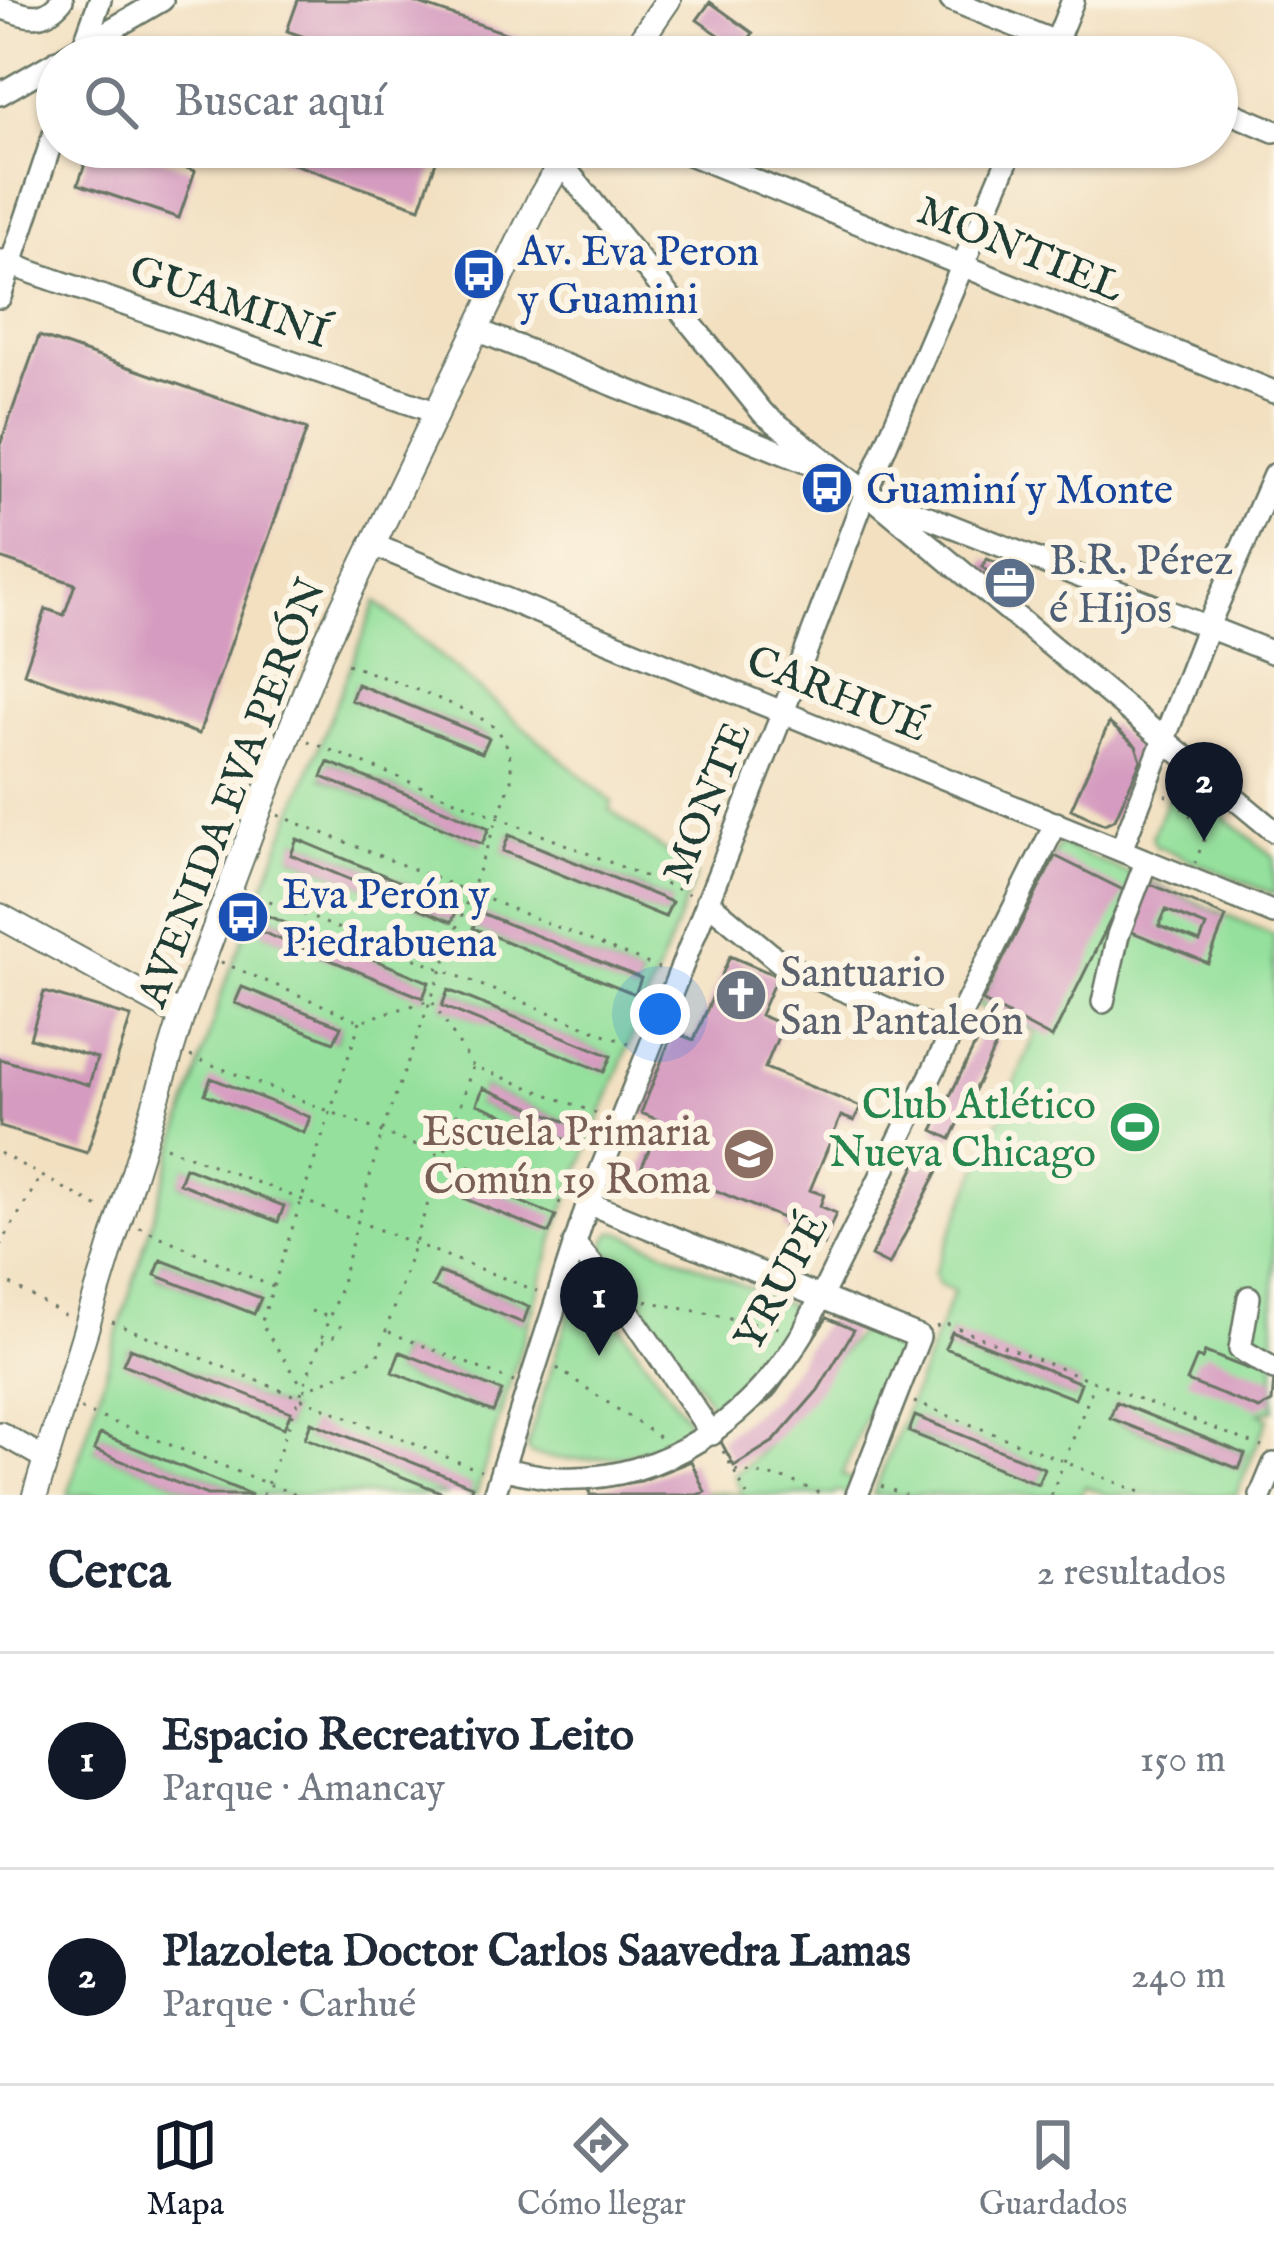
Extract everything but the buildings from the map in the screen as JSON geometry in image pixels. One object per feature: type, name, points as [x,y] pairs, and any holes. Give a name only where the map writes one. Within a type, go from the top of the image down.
[{"type":"main road","points":[[643,36],[668,0]]},
{"type":"main road","name":"AVENIDA EVA PERÓN","points":[[35,1495],[182,1016],[320,654],[435,412],[559,168]]},
{"type":"main road","points":[[0,916],[182,1016]]},
{"type":"street","points":[[0,8],[34,19],[48,15],[62,0]]},
{"type":"street","points":[[81,36],[100,0]]},
{"type":"street","points":[[102,36],[162,0]]},
{"type":"street","points":[[951,0],[1026,36]]},
{"type":"street","points":[[1058,36],[1073,0]]},
{"type":"street","points":[[0,94],[36,74]]},
{"type":"street","points":[[1238,115],[1274,130]]},
{"type":"street","points":[[0,297],[6,263],[41,168]]},
{"type":"street","points":[[576,168],[742,389],[782,430],[866,492],[1274,831]]},
{"type":"street","name":"MONTIEL","points":[[724,168],[1274,392]]},
{"type":"street","name":"MONTE","points":[[499,1481],[574,1243],[619,1122],[866,492],[1005,168]]},
{"type":"street","name":"GUAMINÍ","points":[[6,263],[435,412]]},
{"type":"street","points":[[477,330],[841,477]]},
{"type":"street","points":[[718,425],[726,424],[743,408],[742,389]]},
{"type":"street","points":[[1120,850],[1208,626],[1274,476]]},
{"type":"street","points":[[866,492],[1274,653]]},
{"type":"street","name":"CARHUÉ","points":[[371,544],[1274,913]]},
{"type":"street","name":"YRUPÉ","points":[[499,1481],[595,1475],[645,1465],[712,1435],[760,1393],[802,1333],[1056,824]]},
{"type":"street","points":[[1102,1002],[1118,935],[1147,862]]},
{"type":"street","points":[[707,901],[782,964],[950,1036]]},
{"type":"street","points":[[586,1208],[919,1337],[860,1487]]},
{"type":"street","points":[[574,1243],[616,1293],[712,1435]]},
{"type":"street","points":[[1249,1298],[1240,1349],[1274,1369]]},
{"type":"street","points":[[0,1433],[46,1459]]},
{"type":"street","points":[[1261,1495],[1274,1464]]},
{"type":"path","points":[[263,1495],[331,1317],[382,1132],[499,818],[512,767],[503,738],[494,727],[320,654]]},
{"type":"path","points":[[289,734],[707,901]]},
{"type":"path","points":[[1145,786],[1184,804],[1181,810],[1209,827],[1189,881]]},
{"type":"path","points":[[260,808],[678,975]]},
{"type":"path","points":[[230,886],[647,1052]]},
{"type":"path","points":[[203,955],[360,1021],[431,1000]]},
{"type":"path","points":[[431,1000],[473,1066],[619,1122]]},
{"type":"path","points":[[305,1390],[261,1324],[360,1021]]},
{"type":"path","points":[[172,1049],[586,1208]]},
{"type":"path","points":[[305,1390],[377,1358],[473,1066]]},
{"type":"path","points":[[146,1139],[556,1298]]},
{"type":"path","points":[[0,1154],[121,1219],[274,1287]]},
{"type":"path","points":[[0,1246],[41,1177]]},
{"type":"path","points":[[0,1278],[89,1321],[302,1400],[499,1481]]},
{"type":"path","points":[[616,1293],[802,1333]]},
{"type":"path","points":[[311,1311],[331,1317]]},
{"type":"path","points":[[919,1337],[944,1323],[1274,1452]]},
{"type":"path","points":[[322,1342],[338,1334],[341,1324]]},
{"type":"path","points":[[386,1331],[527,1387]]},
{"type":"path","points":[[537,1354],[680,1452]]},
{"type":"path","points":[[1051,1495],[1095,1382]]},
{"type":"path","points":[[896,1395],[1148,1495]]},
{"type":"path","points":[[63,1402],[296,1495]]},
{"type":"path","points":[[712,1435],[747,1495]]},
{"type":"path","points":[[735,1470],[787,1479],[824,1495]]},
{"type":"path","points":[[860,1487],[904,1495]]},
{"type":"green space","points":[[376,602],[612,802],[610,810],[696,875],[560,1219],[476,1495],[469,1495],[471,1486],[305,1437],[448,1495],[253,1495],[101,1435],[95,1450],[207,1495],[68,1495],[224,986]],"holes":[[[357,685],[488,737],[483,752],[352,700]],[[329,762],[488,828],[481,843],[322,778]],[[510,835],[671,901],[666,917],[504,851]],[[298,840],[457,905],[451,921],[292,856]],[[479,913],[641,978],[635,993],[473,928]],[[269,916],[428,982],[423,997],[263,932]],[[241,988],[340,1027],[335,1041],[236,1004]],[[449,990],[610,1056],[605,1071],[443,1006]],[[483,1088],[582,1128],[576,1143],[478,1104]],[[186,1168],[284,1206],[278,1221],[180,1184]],[[162,1260],[260,1298],[255,1313],[156,1276]],[[439,1272],[528,1306],[522,1322],[433,1288]],[[130,1349],[290,1411],[285,1427],[124,1363]],[[399,1352],[501,1391],[493,1412],[393,1372]]]},
{"type":"green space","points":[[1174,783],[1181,783],[1274,857],[1274,894],[1156,846],[1152,837]]},
{"type":"green space","name":"Club Atlético Nueva Chicago","points":[[1059,844],[1274,935],[1274,1410],[1260,1413],[1268,1418],[1236,1495],[1108,1495],[1085,1486],[1081,1495],[873,1495],[954,1291],[939,1284],[934,1273],[1036,1033],[978,1006]],"holes":[[[951,1333],[1080,1383],[1075,1399],[946,1348]],[[1116,1403],[1245,1453],[1239,1469],[1110,1419]],[[915,1417],[1044,1468],[1038,1483],[909,1433]]]},
{"type":"green space","points":[[612,1232],[791,1306],[792,1331],[726,1405],[712,1405],[605,1249]]},
{"type":"green space","points":[[590,1283],[687,1419],[686,1430],[652,1448],[611,1457],[531,1454],[527,1447],[530,1436],[577,1288]]},
{"type":"green space","points":[[863,1328],[899,1344],[906,1353],[893,1375],[884,1372],[842,1475],[854,1481],[849,1495],[837,1491],[834,1495],[697,1495],[742,1494],[734,1475],[786,1424]]},
{"type":"place","name":"Av. Eva Peron y Guamini","points":[[479,274]]},
{"type":"place","name":"Guaminí y Monte","points":[[827,488]]},
{"type":"place","name":"B.R. Pérez é Hijos","points":[[1010,583]]},
{"type":"place","name":"Plazoleta Doctor Carlos Saavedra Lamas","points":[[1204,841]]},
{"type":"place","name":"Eva Perón y Piedrabuena","points":[[243,917]]},
{"type":"place","name":"Santuario San Pantaleón","points":[[741,995]]},
{"type":"place","name":"Club Atlético Nueva Chicago","points":[[1135,1127]]},
{"type":"place","name":"Escuela Primaria Común 19 Roma","points":[[749,1154]]},
{"type":"place","name":"Espacio Recreativo Leito","points":[[599,1356]]}]
